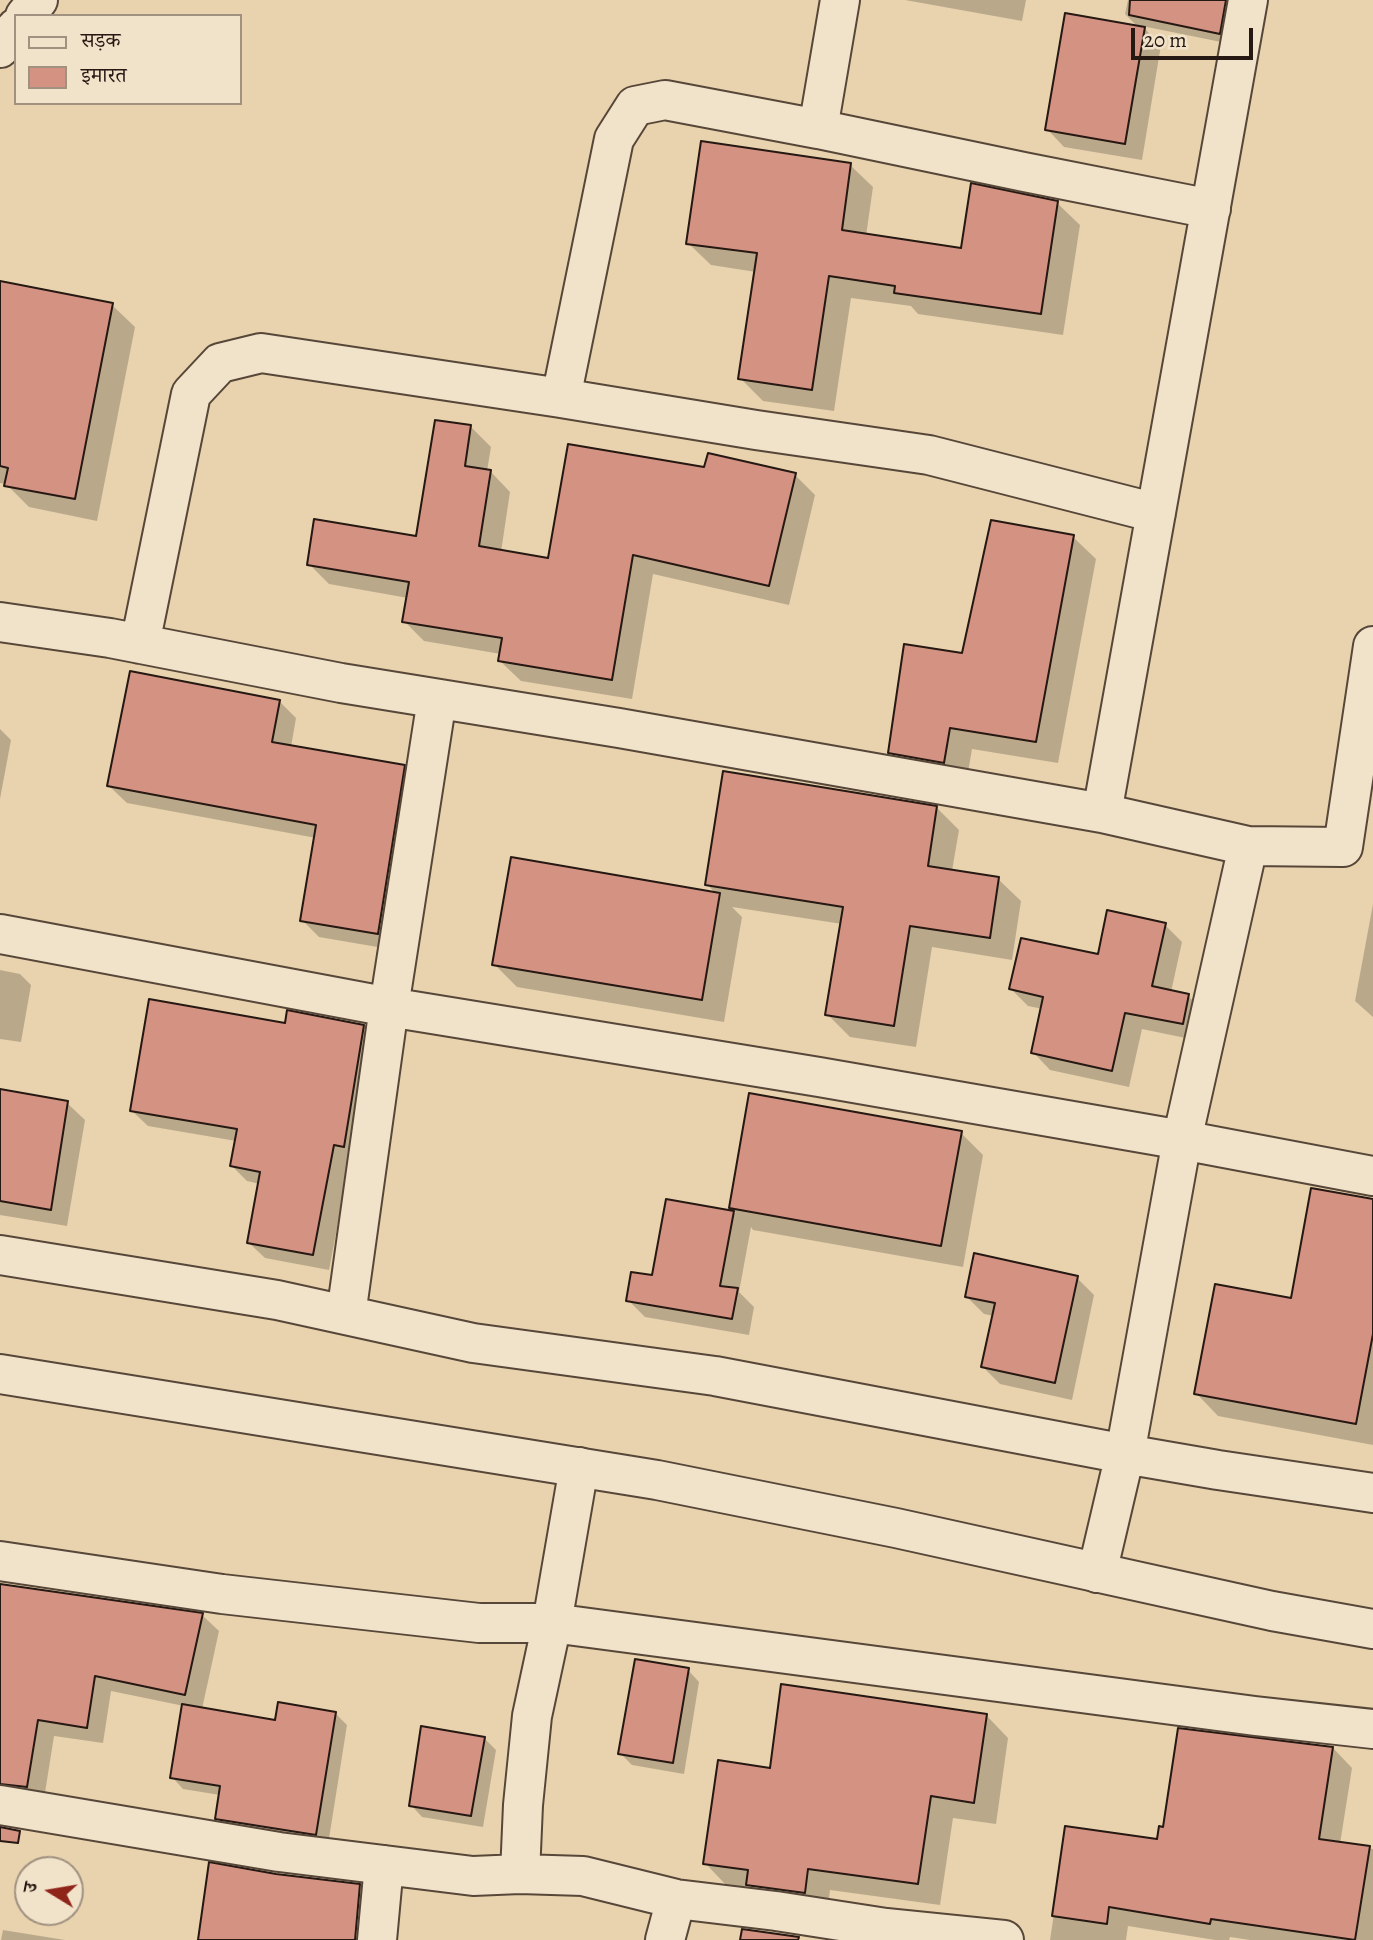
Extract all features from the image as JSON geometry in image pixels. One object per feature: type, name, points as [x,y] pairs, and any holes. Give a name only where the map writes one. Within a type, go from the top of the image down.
[{"type":"street","points":[[818,129],[840,0]]},
{"type":"street","points":[[1102,813],[1248,0]]},
{"type":"street","points":[[0,48],[14,30]]},
{"type":"street","points":[[561,398],[614,139],[635,106],[665,100],[1211,209]]},
{"type":"street","points":[[140,644],[191,394],[220,363],[261,354],[929,455],[1156,513]]},
{"type":"street","points":[[0,622],[140,644],[341,683],[619,728],[1102,813],[1248,846],[1358,850],[1373,646]]},
{"type":"street","points":[[346,1315],[389,1007],[437,699]]},
{"type":"street","points":[[1097,1573],[1125,1454],[1181,1140],[1248,846]]},
{"type":"street","points":[[0,934],[389,1007],[820,1077],[1373,1176]]},
{"type":"street","points":[[0,1255],[264,1298],[473,1343],[715,1376],[1016,1435],[1218,1470],[1373,1493]]},
{"type":"street","points":[[0,1374],[657,1480],[896,1528],[1272,1611],[1373,1629]]},
{"type":"street","points":[[520,1874],[531,1716],[552,1623],[579,1467]]},
{"type":"street","points":[[0,1561],[222,1594],[480,1623],[552,1623],[1373,1729]]},
{"type":"street","points":[[0,1805],[279,1852],[473,1877],[520,1874],[583,1876],[676,1899],[887,1928],[1004,1940]]},
{"type":"street","points":[[377,1940],[384,1865]]},
{"type":"street","points":[[665,1940],[676,1899]]},
{"type":"building","points":[[1130,0],[1226,0],[1220,34],[1129,15]]},
{"type":"building","points":[[1065,13],[1145,27],[1125,144],[1045,130]]},
{"type":"building","points":[[701,141],[851,163],[842,230],[961,248],[971,183],[1058,201],[1041,314],[894,293],[895,286],[829,276],[812,390],[738,379],[757,253],[686,244]]},
{"type":"building","points":[[0,281],[113,303],[75,499],[4,486],[8,468],[0,466]]},
{"type":"building","points":[[435,420],[471,425],[465,466],[491,470],[479,546],[548,558],[568,444],[704,467],[708,453],[796,473],[769,586],[633,555],[612,680],[498,661],[502,638],[402,622],[409,582],[307,565],[314,519],[416,536]]},
{"type":"building","points":[[991,520],[1074,535],[1036,742],[950,728],[944,763],[888,753],[904,644],[962,653]]},
{"type":"building","points":[[130,671],[280,700],[272,742],[405,765],[378,934],[300,921],[316,825],[107,786]]},
{"type":"building","points":[[723,771],[937,806],[928,866],[999,877],[990,938],[910,926],[894,1026],[825,1015],[843,907],[705,885]]},
{"type":"building","points":[[511,857],[720,893],[702,1000],[492,965]]},
{"type":"building","points":[[1107,910],[1166,923],[1152,986],[1189,994],[1183,1024],[1125,1013],[1112,1071],[1031,1053],[1043,997],[1009,989],[1021,938],[1098,954]]},
{"type":"building","points":[[149,999],[285,1023],[287,1010],[364,1025],[344,1147],[334,1145],[313,1255],[247,1243],[260,1172],[230,1166],[237,1129],[130,1111]]},
{"type":"building","points":[[0,1089],[68,1101],[51,1210],[0,1201]]},
{"type":"building","points":[[749,1093],[962,1131],[941,1246],[729,1208]]},
{"type":"building","points":[[1311,1188],[1373,1199],[1373,1334],[1356,1424],[1194,1394],[1215,1284],[1291,1298]]},
{"type":"building","points":[[666,1199],[734,1211],[720,1286],[738,1288],[732,1319],[626,1301],[631,1272],[652,1275]]},
{"type":"building","points":[[974,1253],[1078,1276],[1055,1383],[981,1367],[995,1303],[965,1297]]},
{"type":"building","points":[[0,1584],[203,1613],[185,1695],[95,1676],[87,1728],[38,1720],[27,1787],[0,1784]]},
{"type":"building","points":[[635,1659],[689,1668],[673,1763],[618,1754]]},
{"type":"building","points":[[781,1684],[987,1714],[974,1803],[931,1796],[918,1884],[808,1869],[805,1893],[746,1885],[748,1870],[703,1864],[718,1760],[770,1768]]},
{"type":"building","points":[[278,1702],[336,1712],[316,1835],[215,1819],[220,1786],[170,1778],[182,1704],[275,1720]]},
{"type":"building","points":[[421,1726],[485,1737],[471,1816],[409,1806]]},
{"type":"building","points":[[1178,1728],[1333,1747],[1319,1839],[1370,1846],[1355,1940],[1211,1919],[1210,1924],[1109,1907],[1107,1924],[1052,1916],[1065,1826],[1157,1839],[1159,1826],[1163,1827]]},
{"type":"building","points":[[0,1827],[20,1831],[18,1843],[0,1841]]},
{"type":"building","points":[[209,1862],[276,1874],[360,1884],[355,1940],[198,1940]]},
{"type":"building","points":[[742,1929],[799,1937],[798,1940],[740,1940]]}]
